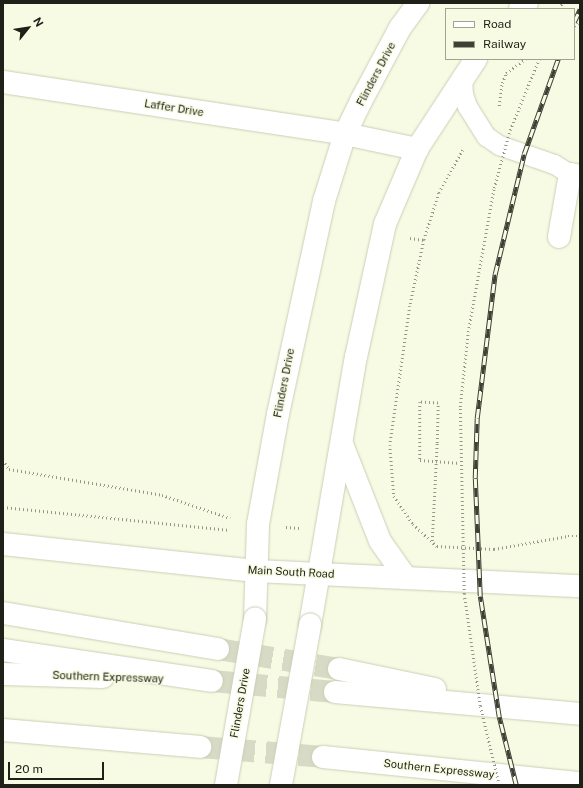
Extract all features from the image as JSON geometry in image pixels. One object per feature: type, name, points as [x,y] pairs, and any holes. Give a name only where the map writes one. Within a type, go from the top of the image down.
[{"type":"main road","name":"Flinders Drive","points":[[226,785],[255,619],[258,524],[282,392],[319,220],[345,134],[394,40],[418,3]]},
{"type":"main road","points":[[281,785],[379,246],[385,224],[417,149],[462,76],[475,60]]},
{"type":"main road","name":"Laffer Drive","points":[[3,82],[345,134],[417,149]]},
{"type":"main road","points":[[559,237],[575,175]]},
{"type":"main road","points":[[342,444],[380,541],[406,578]]},
{"type":"main road","name":"Main South Road","points":[[3,544],[256,571],[580,586]]},
{"type":"main road","points":[[3,613],[218,649]]},
{"type":"main road","name":"Southern Expressway","points":[[3,650],[212,681],[3,674]]},
{"type":"main road","points":[[338,669],[539,711]]},
{"type":"main road","points":[[335,692],[580,714]]},
{"type":"main road","points":[[3,730],[200,747]]},
{"type":"main road","name":"Southern Expressway","points":[[323,757],[580,783]]},
{"type":"lane","points":[[462,76],[463,94],[467,106],[481,130],[499,145],[554,164],[575,175]]},
{"type":"path","points":[[524,60],[506,73],[502,83],[498,109],[462,151],[439,193],[424,240],[398,380],[390,445],[394,496],[413,524],[437,546],[494,549],[568,536],[580,536]]},
{"type":"path","points":[[499,785],[480,706],[464,594],[460,407],[469,324],[494,188],[510,130],[539,60]]},
{"type":"path","points":[[432,541],[435,466],[436,458],[437,443],[438,403],[420,402],[420,460],[426,460],[433,461],[440,461],[454,462],[460,463]]},
{"type":"path","points":[[3,460],[9,469],[162,495],[234,519]]},
{"type":"path","points":[[3,508],[231,531]]},
{"type":"tunnel","points":[[218,649],[339,669]]},
{"type":"tunnel","points":[[212,681],[335,692]]},
{"type":"tunnel","points":[[200,747],[323,757]]},
{"type":"railway","points":[[575,20],[580,9]]},
{"type":"railway","points":[[516,785],[499,717],[480,596],[475,478],[477,418],[495,274],[524,154],[558,60]]}]
